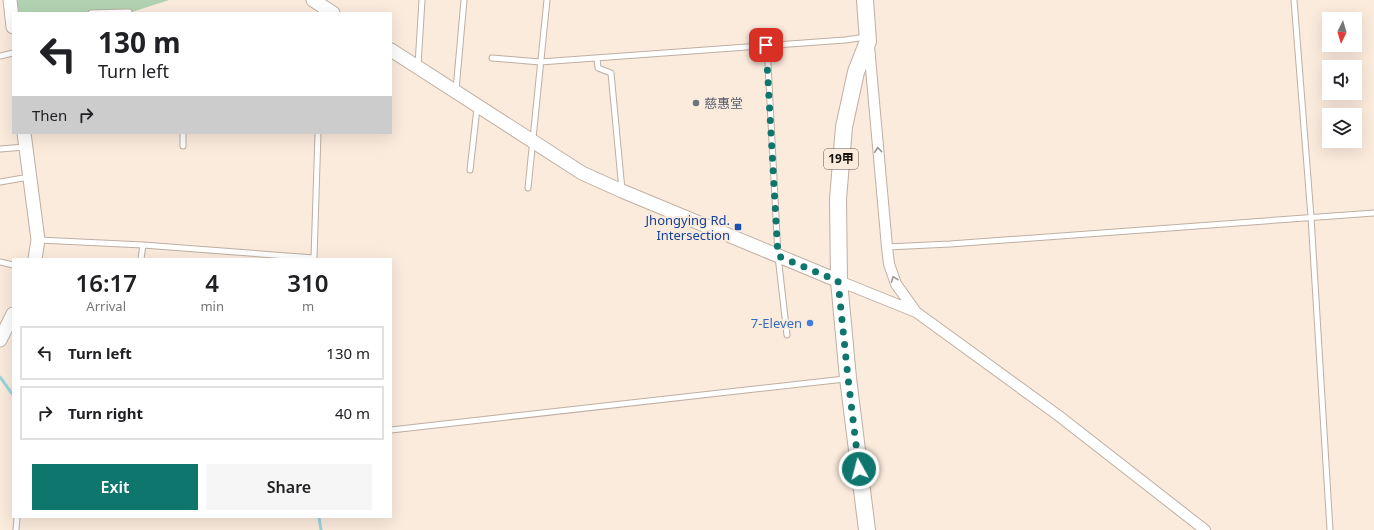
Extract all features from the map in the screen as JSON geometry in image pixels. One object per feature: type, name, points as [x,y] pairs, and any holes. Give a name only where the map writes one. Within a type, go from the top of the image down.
[{"type":"main road","name":"19甲","points":[[865,0],[868,39],[856,72],[844,127],[838,199],[838,281],[848,378],[867,530]]},
{"type":"street","points":[[10,0],[12,13]]},
{"type":"street","points":[[319,6],[331,12]]},
{"type":"street","points":[[868,39],[886,248],[889,264],[896,284],[916,312]]},
{"type":"street","points":[[392,51],[582,173],[838,281],[916,312],[1059,416],[1205,530]]},
{"type":"street","points":[[24,134],[38,240],[35,258]]},
{"type":"street","points":[[0,340],[12,316]]},
{"type":"lane","points":[[418,67],[422,0]]},
{"type":"lane","points":[[456,91],[464,0]]},
{"type":"lane","points":[[528,188],[547,0]]},
{"type":"lane","points":[[1294,0],[1311,217],[1330,530]]},
{"type":"lane","points":[[492,58],[540,62],[868,39]]},
{"type":"lane","points":[[766,45],[778,256],[788,335]]},
{"type":"lane","points":[[0,56],[12,53]]},
{"type":"lane","points":[[597,58],[598,68],[611,73],[622,191]]},
{"type":"lane","points":[[470,170],[477,105]]},
{"type":"lane","points":[[183,134],[183,146]]},
{"type":"lane","points":[[38,240],[143,245],[314,258],[318,134]]},
{"type":"lane","points":[[0,149],[25,147]]},
{"type":"lane","points":[[0,182],[29,177]]},
{"type":"lane","points":[[886,248],[1374,213]]},
{"type":"lane","points":[[141,258],[143,245]]},
{"type":"lane","points":[[0,262],[12,265]]},
{"type":"lane","points":[[392,430],[848,378]]},
{"type":"lane","points":[[16,530],[17,518]]},
{"type":"green space","points":[[10,0],[169,0],[132,12],[13,12]]},
{"type":"waterway","points":[[0,377],[12,394]]},
{"type":"waterway","points":[[319,518],[321,530]]},
{"type":"place","name":"慈惠堂","points":[[696,103]]},
{"type":"place","name":"Jhongying Rd. Intersection","points":[[738,227]]},
{"type":"place","name":"7-Eleven","points":[[810,323]]},
{"type":"route","points":[[766,45],[778,256],[838,281],[859,469]]}]
